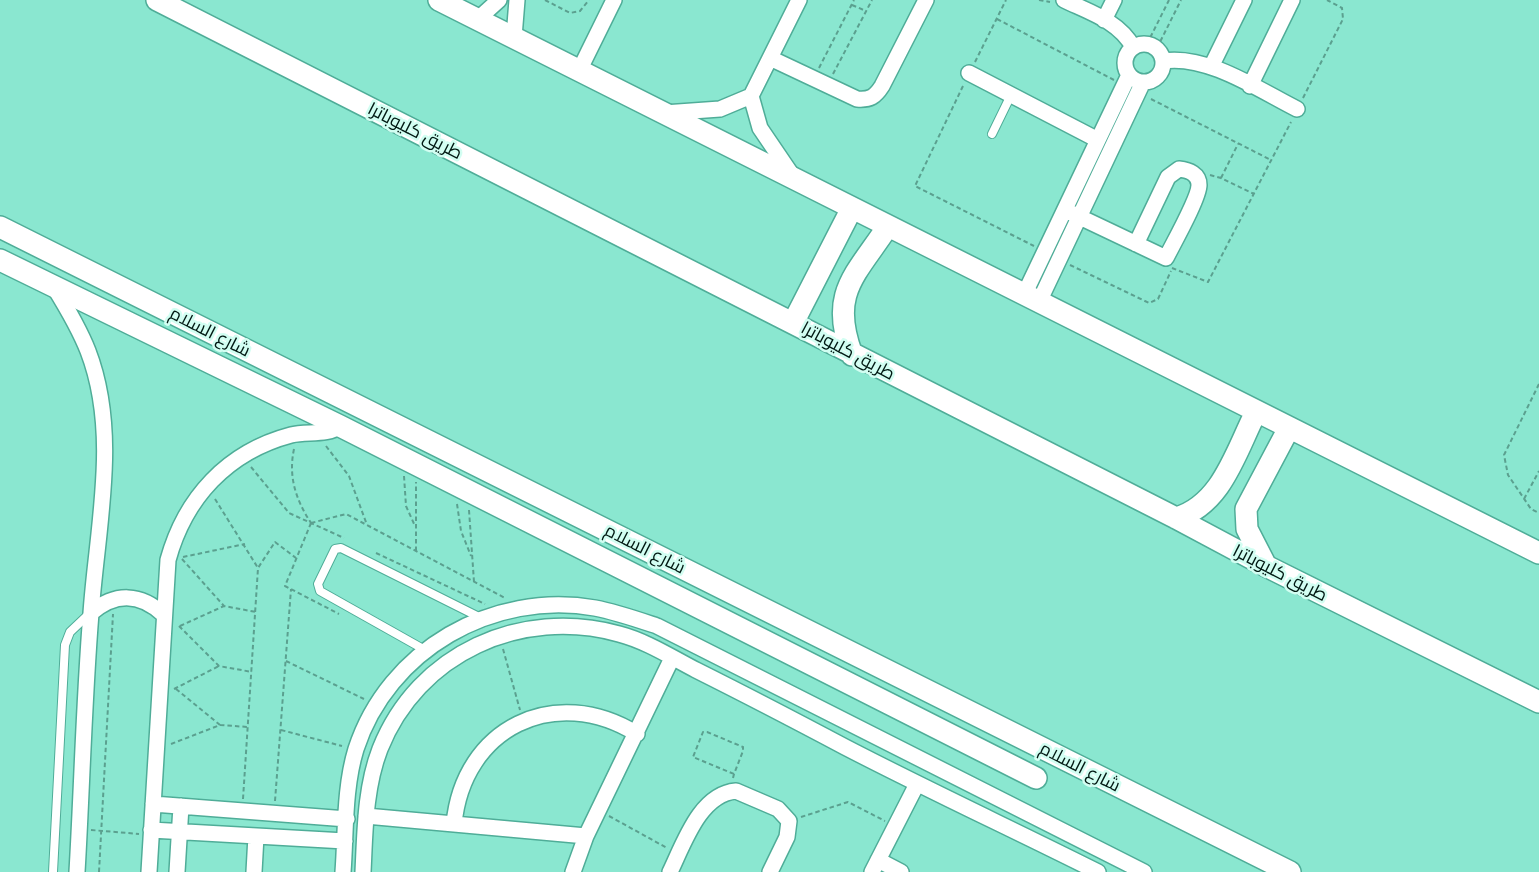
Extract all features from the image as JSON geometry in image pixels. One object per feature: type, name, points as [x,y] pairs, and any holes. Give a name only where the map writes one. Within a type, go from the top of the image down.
[{"type":"main road","name":"طريق كليوباترا","points":[[157,0],[793,322],[852,355],[1176,518],[1266,566],[1539,702]]},
{"type":"main road","points":[[439,0],[1539,553]]},
{"type":"main road","points":[[793,322],[852,208]]},
{"type":"main road","points":[[852,355],[842,320],[844,297],[888,226]]},
{"type":"main road","name":"شارع السلام","points":[[0,227],[1290,872]]},
{"type":"main road","points":[[8,264],[30,242]]},
{"type":"main road","name":"شارع السلام","points":[[8,264],[340,426],[1036,778]]},
{"type":"main road","points":[[1176,518],[1195,511],[1216,490],[1256,412]]},
{"type":"main road","points":[[1266,566],[1247,528],[1246,509],[1289,428]]},
{"type":"street","points":[[478,19],[499,0]]},
{"type":"street","points":[[514,37],[518,0]]},
{"type":"street","points":[[579,71],[614,0]]},
{"type":"street","points":[[663,113],[720,109],[751,96],[799,0]]},
{"type":"street","points":[[770,58],[856,99],[867,100],[877,95],[926,0]]},
{"type":"street","points":[[1064,0],[1104,20],[1150,50],[1211,67],[1297,109]]},
{"type":"street","points":[[1104,20],[1114,0]]},
{"type":"street","points":[[1211,67],[1244,0]]},
{"type":"street","points":[[1250,86],[1292,0]]},
{"type":"street","points":[[1032,298],[1045,252],[1126,80],[1125,60],[1150,50]]},
{"type":"street","points":[[1032,298],[1059,259],[1141,87],[1158,76],[1150,50]]},
{"type":"street","points":[[969,73],[1098,140]]},
{"type":"street","points":[[1126,80],[1141,87]]},
{"type":"street","points":[[751,96],[760,128],[795,179]]},
{"type":"street","points":[[1065,210],[1136,244],[1169,263],[1197,192],[1197,179],[1186,170],[1173,172],[1136,244]]},
{"type":"street","points":[[54,287],[73,318],[88,352],[99,388],[104,424],[105,461],[91,613],[77,872]]},
{"type":"street","points":[[149,872],[164,615],[182,520],[206,485],[242,456],[259,446],[297,434],[331,431],[340,426]]},
{"type":"street","points":[[91,613],[101,604],[128,597],[154,605],[164,615]]},
{"type":"street","points":[[343,872],[348,784],[356,750],[369,717],[388,688],[438,639],[503,612],[561,605],[594,608],[657,626],[1144,872]]},
{"type":"street","points":[[363,872],[366,816],[372,779],[380,750],[392,724],[409,699],[429,677],[452,659],[499,635],[534,627],[563,625],[593,627],[622,634],[769,706],[917,784],[1098,872]]},
{"type":"street","points":[[573,872],[586,836],[672,658]]},
{"type":"street","points":[[769,706],[778,687]]},
{"type":"street","points":[[454,824],[460,789],[477,758],[502,733],[523,722],[552,713],[587,713],[613,721],[637,734]]},
{"type":"street","points":[[901,872],[875,866],[917,784]]},
{"type":"street","points":[[670,872],[678,854],[712,799],[728,792],[745,793],[778,809],[789,821],[788,837],[770,872]]},
{"type":"street","points":[[153,804],[347,819]]},
{"type":"street","points":[[177,872],[181,806]]},
{"type":"street","points":[[366,816],[586,836]]},
{"type":"street","points":[[151,830],[345,841]]},
{"type":"street","points":[[254,872],[256,836]]},
{"type":"street","points":[[1082,864],[1091,845]]},
{"type":"lane","points":[[992,134],[1011,95]]},
{"type":"lane","points":[[425,650],[320,591],[318,584],[335,549],[343,549],[482,619]]},
{"type":"lane","points":[[53,872],[65,645],[70,632],[79,621],[91,613]]},
{"type":"path","points":[[545,0],[570,14],[580,11],[589,0]]},
{"type":"path","points":[[821,82],[854,0]]},
{"type":"path","points":[[821,82],[872,0]]},
{"type":"path","points":[[1006,0],[915,186],[1045,252]]},
{"type":"path","points":[[1150,50],[1169,0]]},
{"type":"path","points":[[1150,50],[1181,0]]},
{"type":"path","points":[[1059,259],[1149,303],[1158,299],[1169,263],[1208,282],[1343,19],[1342,8],[1328,0]]},
{"type":"path","points":[[852,4],[866,11]]},
{"type":"path","points":[[997,19],[1126,80]]},
{"type":"path","points":[[1141,87],[1238,144],[1271,160]]},
{"type":"path","points":[[1221,178],[1238,144]]},
{"type":"path","points":[[1197,179],[1213,175],[1254,194]]},
{"type":"path","points":[[1539,384],[1504,455],[1508,475],[1531,508],[1539,513]]},
{"type":"path","points":[[316,432],[349,476],[367,525]]},
{"type":"path","points":[[297,434],[292,459],[292,482],[299,503],[311,523]]},
{"type":"path","points":[[242,456],[286,510],[351,542]]},
{"type":"path","points":[[410,463],[405,506],[416,528]]},
{"type":"path","points":[[410,463],[416,551]]},
{"type":"path","points":[[1524,499],[1539,471]]},
{"type":"path","points":[[206,485],[258,568]]},
{"type":"path","points":[[461,489],[461,531],[472,559]]},
{"type":"path","points":[[461,489],[474,582]]},
{"type":"path","points":[[311,523],[344,514],[525,608]]},
{"type":"path","points":[[242,811],[258,568],[275,542],[296,558]]},
{"type":"path","points":[[174,559],[245,544]]},
{"type":"path","points":[[372,551],[503,612]]},
{"type":"path","points":[[174,559],[224,606],[256,612]]},
{"type":"path","points":[[274,813],[291,589]]},
{"type":"path","points":[[164,633],[224,606]]},
{"type":"path","points":[[99,872],[113,610]]},
{"type":"path","points":[[179,626],[219,666],[252,672]]},
{"type":"path","points":[[499,635],[523,722]]},
{"type":"path","points":[[286,662],[370,702]]},
{"type":"path","points":[[159,696],[219,666]]},
{"type":"path","points":[[176,688],[220,725]]},
{"type":"path","points":[[156,750],[220,725],[248,727]]},
{"type":"path","points":[[281,730],[356,750]]},
{"type":"path","points":[[728,792],[734,774],[743,747],[707,732],[702,733],[693,757],[734,774]]},
{"type":"path","points":[[789,821],[848,802],[895,827]]},
{"type":"path","points":[[599,810],[678,854]]},
{"type":"path","points":[[79,830],[139,834],[139,844]]}]
